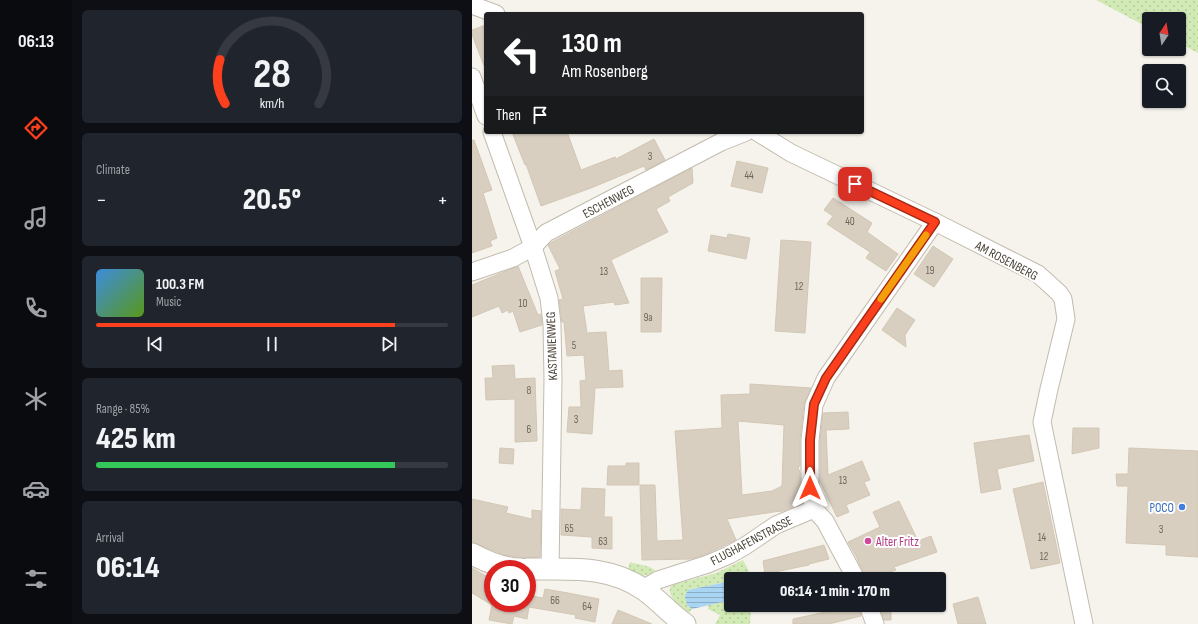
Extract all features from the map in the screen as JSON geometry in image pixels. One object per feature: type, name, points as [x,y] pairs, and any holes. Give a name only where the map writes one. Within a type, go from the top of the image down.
[{"type":"street","points":[[472,6],[490,12]]},
{"type":"street","points":[[472,77],[484,110]]},
{"type":"street","name":"KASTANIENWEG","points":[[493,134],[533,247],[548,298],[552,324],[553,431],[550,569]]},
{"type":"street","name":"ESCHENWEG","points":[[472,272],[513,258],[533,247],[546,233],[721,142],[741,134]]},
{"type":"street","name":"AM ROSENBERG","points":[[760,134],[791,153],[935,222],[1038,274],[1061,296],[1066,319],[1042,422],[1084,624]]},
{"type":"street","points":[[852,572],[825,521],[814,509],[810,488],[810,440],[814,404],[826,378],[935,222]]},
{"type":"street","name":"FLUGHAFENSTRASSE","points":[[643,589],[658,580],[708,564],[729,555],[776,525],[814,509]]},
{"type":"street","points":[[472,554],[484,560]]},
{"type":"street","points":[[536,569],[590,569],[617,576],[643,589],[676,622]]},
{"type":"street","points":[[871,612],[875,624]]},
{"type":"green space","points":[[1096,0],[1198,0],[1198,53],[1186,47],[1186,12],[1142,12],[1142,24]]},
{"type":"green space","points":[[743,560],[749,572],[724,572],[724,582],[688,590],[687,605],[692,609],[689,613],[673,599],[670,587],[716,573]]},
{"type":"green space","points":[[630,562],[651,568],[656,572],[642,576],[631,574],[627,572]]},
{"type":"green space","points":[[724,602],[724,612],[751,612],[750,624],[715,624],[720,615],[708,609],[708,605]]},
{"type":"water","points":[[724,582],[724,602],[692,609],[687,605],[685,596],[688,590]]},
{"type":"building","points":[[484,26],[484,65],[472,35],[472,30]]},
{"type":"building","points":[[513,134],[568,134],[581,170],[615,157],[616,159],[654,139],[665,160],[646,170],[644,166],[591,188],[541,206],[526,164],[525,165]]},
{"type":"building","points":[[472,140],[474,140],[492,190],[483,193],[497,238],[490,241],[492,246],[472,253]]},
{"type":"building","points":[[737,161],[768,168],[762,193],[731,186]]},
{"type":"building","points":[[692,168],[693,183],[668,197],[670,201],[656,209],[668,232],[611,260],[629,303],[615,305],[614,302],[583,306],[587,333],[606,332],[609,371],[622,370],[623,387],[595,388],[592,434],[567,432],[569,407],[581,407],[580,381],[586,380],[584,355],[567,356],[564,322],[562,322],[559,300],[563,299],[555,271],[560,269],[548,245]]},
{"type":"building","points":[[833,198],[872,223],[867,232],[898,254],[886,271],[866,258],[870,252],[827,224],[833,216],[824,210]]},
{"type":"building","points":[[728,234],[750,238],[746,259],[708,251],[711,235],[727,238]]},
{"type":"building","points":[[781,240],[811,242],[805,333],[775,331]]},
{"type":"building","points":[[933,246],[953,259],[934,287],[914,274]]},
{"type":"building","points":[[518,266],[538,315],[541,314],[542,325],[520,332],[513,311],[509,313],[508,310],[502,313],[499,306],[472,317],[472,285]]},
{"type":"building","points":[[641,278],[662,278],[661,332],[641,332]]},
{"type":"building","points":[[897,308],[915,320],[905,335],[906,347],[882,330]]},
{"type":"building","points":[[514,365],[515,379],[535,378],[537,441],[515,442],[515,399],[486,400],[485,378],[493,378],[492,366]]},
{"type":"building","points":[[750,384],[811,388],[804,404],[800,439],[800,466],[798,467],[803,503],[780,512],[727,519],[736,540],[704,555],[690,559],[642,560],[640,485],[655,485],[657,541],[683,540],[675,431],[722,428],[721,395],[750,394]],"holes":[[[738,421],[784,425],[782,486],[772,491],[742,495]]]},
{"type":"building","points":[[848,412],[849,429],[826,430],[828,475],[862,461],[870,480],[864,482],[870,495],[846,505],[849,512],[837,517],[820,481],[820,441],[823,413]]},
{"type":"building","points":[[1073,428],[1099,428],[1099,448],[1072,454]]},
{"type":"building","points":[[1029,435],[1034,461],[997,469],[1001,489],[981,493],[974,443]]},
{"type":"building","points":[[500,448],[514,449],[513,464],[499,463]]},
{"type":"building","points":[[1129,448],[1198,451],[1198,557],[1166,555],[1166,545],[1126,543],[1128,486],[1117,486],[1116,474],[1128,474]]},
{"type":"building","points":[[626,463],[639,463],[639,485],[607,485],[608,466],[626,466]]},
{"type":"building","points":[[1043,482],[1060,563],[1031,569],[1013,489]]},
{"type":"building","points":[[582,488],[605,489],[604,517],[612,517],[612,549],[592,548],[592,537],[561,535],[561,509],[581,510]]},
{"type":"building","points":[[472,499],[508,507],[506,513],[532,519],[532,510],[541,511],[540,557],[524,558],[510,556],[472,542]]},
{"type":"building","points":[[899,501],[918,541],[931,536],[937,552],[894,567],[896,570],[890,572],[863,572],[848,542],[880,527],[873,512]]},
{"type":"building","points":[[824,545],[829,559],[775,572],[765,572],[763,561]]},
{"type":"building","points":[[472,568],[484,575],[484,600],[472,593]]},
{"type":"building","points":[[545,589],[599,599],[595,622],[575,618],[576,615],[536,608],[536,597],[543,598]]},
{"type":"building","points":[[978,597],[986,624],[958,624],[953,604]]},
{"type":"building","points":[[618,610],[652,624],[612,624]]},
{"type":"building","points":[[491,612],[528,612],[527,619],[514,616],[512,624],[489,620]]},
{"type":"building","points":[[825,612],[860,612],[861,616],[829,624],[793,624],[793,619]]},
{"type":"building","points":[[881,612],[891,612],[891,620],[884,620]]},
{"type":"slow traffic","points":[[881,299],[926,235]]},
{"type":"place","name":"POCO","points":[[1182,507]]},
{"type":"place","name":"Alter Fritz","points":[[868,541]]},
{"type":"route","points":[[810,488],[810,440],[814,404],[826,378],[935,222],[855,184]]}]
